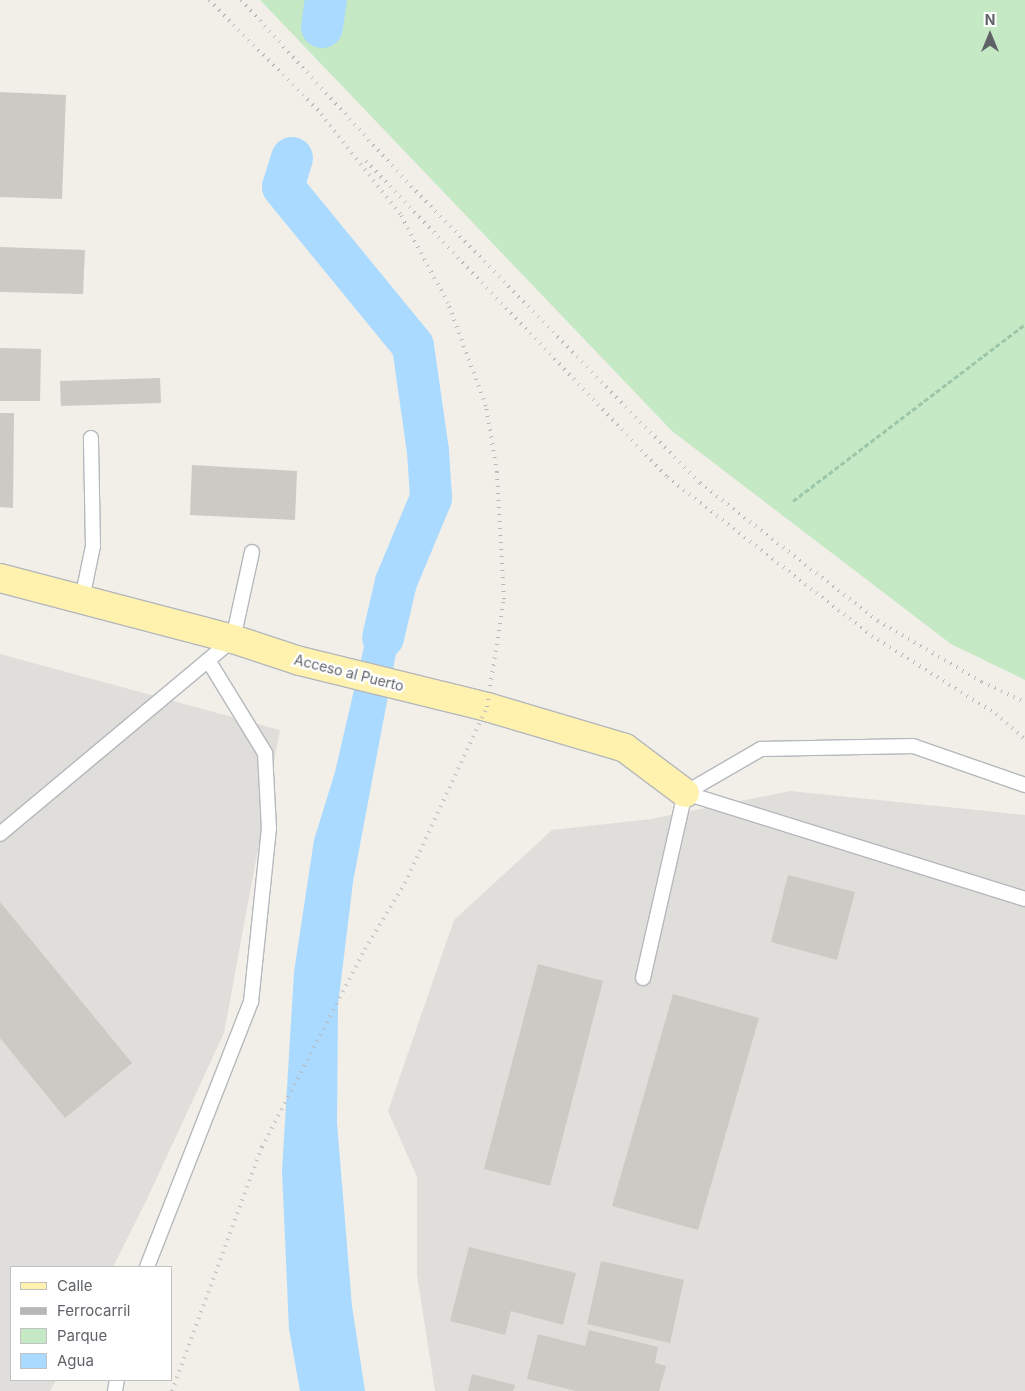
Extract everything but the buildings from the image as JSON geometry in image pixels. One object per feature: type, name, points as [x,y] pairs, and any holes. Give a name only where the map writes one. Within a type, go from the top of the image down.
[{"type":"main road","name":"Acceso al Puerto","points":[[0,578],[233,639],[300,661],[459,700],[625,748],[685,793]]},
{"type":"lane","points":[[82,599],[93,546],[91,438]]},
{"type":"lane","points":[[0,834],[233,639],[252,552]]},
{"type":"lane","points":[[147,1266],[179,1178],[251,1002],[269,829],[265,754],[208,660]]},
{"type":"lane","points":[[643,978],[685,793],[761,749],[913,746],[1025,785]]},
{"type":"lane","points":[[685,793],[1025,898]]},
{"type":"path","points":[[793,501],[1025,324]]},
{"type":"shaded area","points":[[0,654],[280,730],[224,1033],[147,1199],[114,1266],[10,1266],[10,1381],[55,1381],[50,1391],[0,1391]]},
{"type":"shaded area","points":[[790,791],[1025,815],[1025,1391],[435,1391],[417,1275],[417,1177],[388,1111],[454,920],[552,830],[651,819]]},
{"type":"green space","points":[[260,0],[1025,0],[1025,680],[951,644],[672,431]]},
{"type":"water","points":[[396,582],[401,627],[353,882],[338,1005],[337,1123],[352,1306],[365,1391],[300,1391],[289,1329],[282,1171],[294,972],[314,840],[335,772],[370,621]]},
{"type":"waterway","points":[[322,27],[326,0]]},
{"type":"waterway","points":[[292,158],[283,187],[413,346],[428,451],[431,498],[396,582],[383,638]]},
{"type":"railway","points":[[209,0],[322,114]]},
{"type":"railway","points":[[241,0],[411,186],[700,483],[878,621],[982,682],[1025,702]]},
{"type":"railway","points":[[172,1391],[262,1147],[365,949],[405,883],[487,707],[504,599],[497,472],[486,406],[448,303],[400,214],[318,110]]},
{"type":"railway","points":[[366,161],[667,477],[872,636],[996,714],[1025,739]]}]
